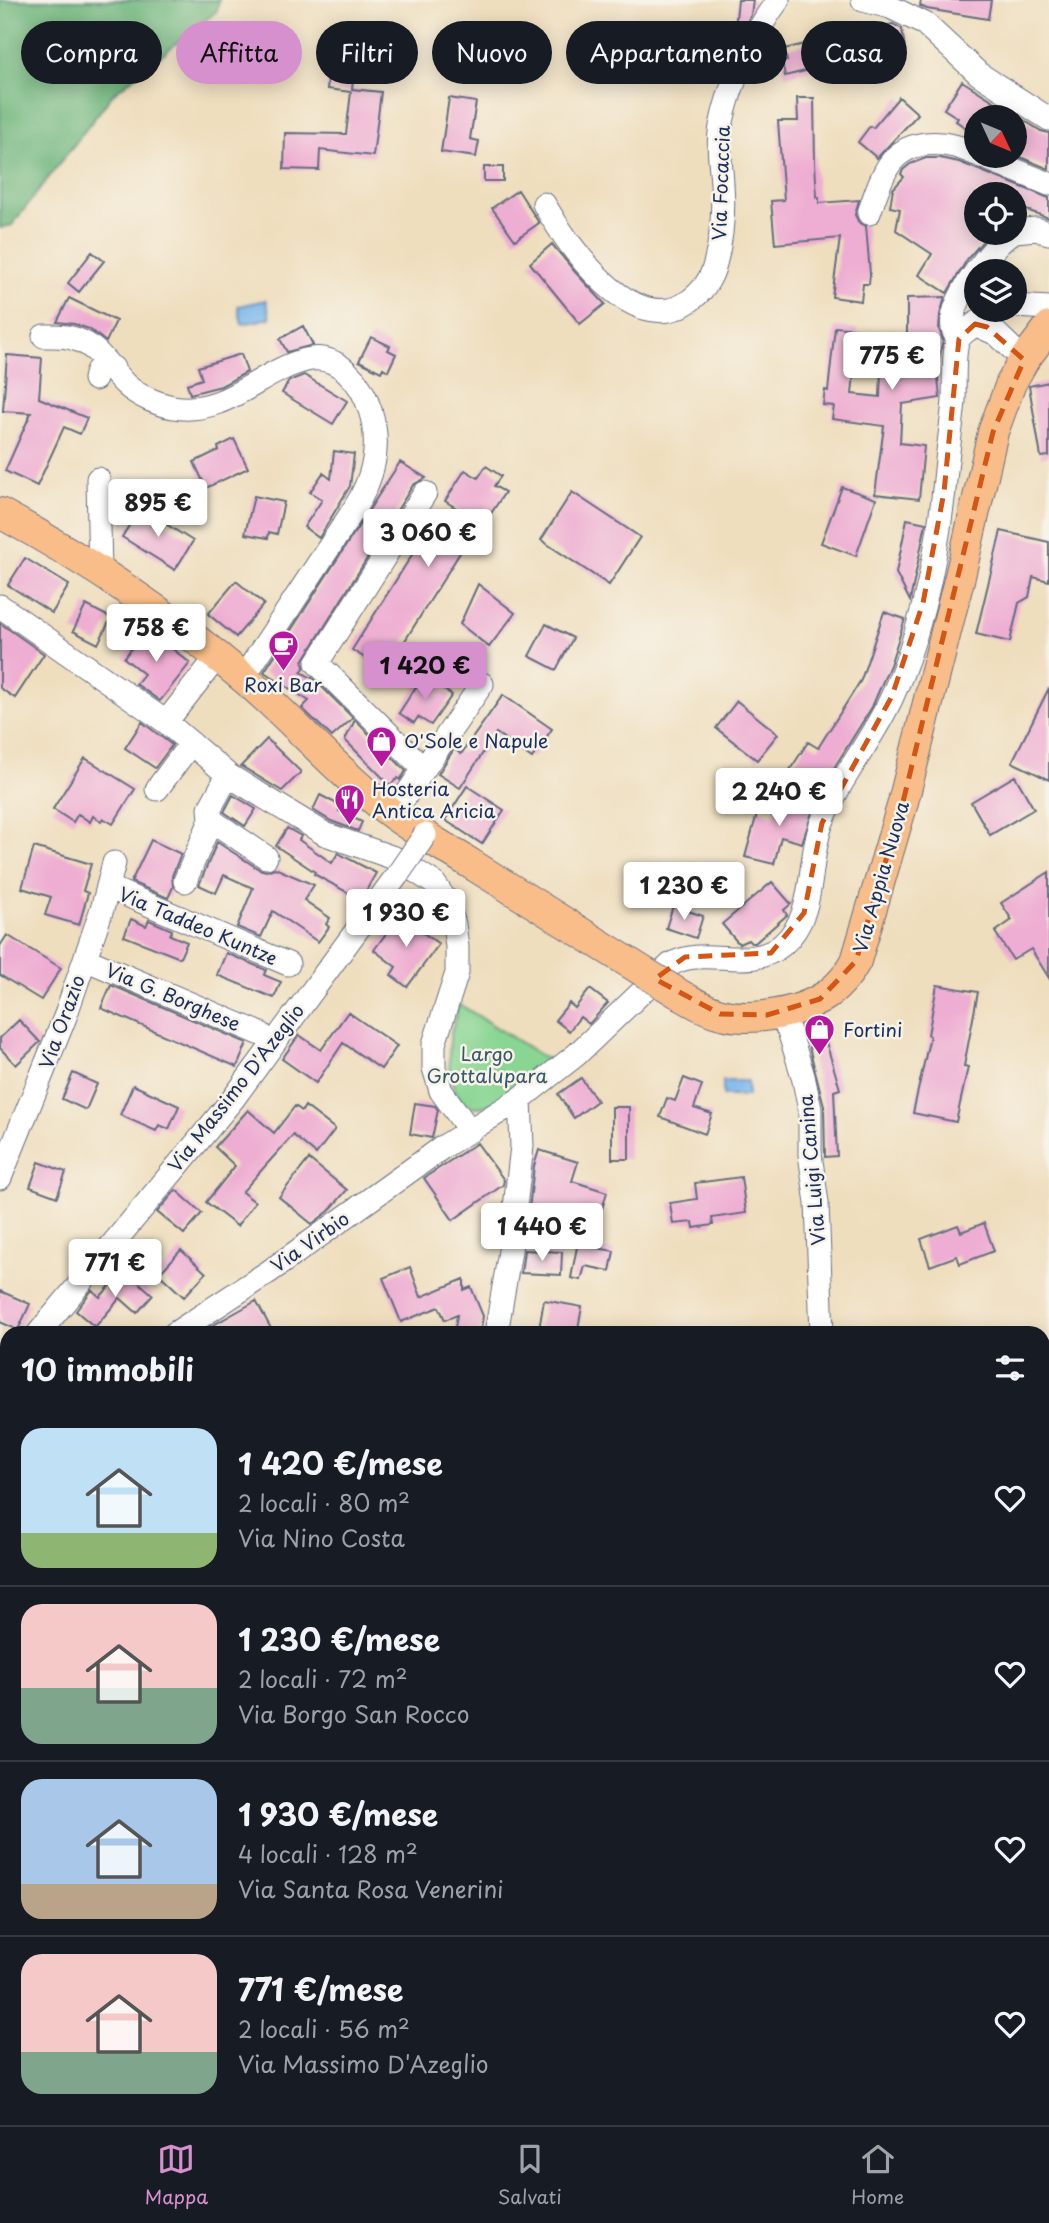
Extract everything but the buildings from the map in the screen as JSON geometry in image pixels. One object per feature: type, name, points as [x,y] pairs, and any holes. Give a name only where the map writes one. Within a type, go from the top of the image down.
[{"type":"main road","name":"Via Appia Nuova","points":[[0,513],[100,573],[217,657],[243,677],[337,766],[393,814],[705,1009],[734,1017],[750,1017],[809,1004],[829,994],[844,980],[861,950],[902,806],[993,432],[1011,383],[1024,360],[1049,327]]},
{"type":"street","name":"Via Focaccia","points":[[544,204],[559,231],[586,265],[607,285],[631,302],[650,309],[666,309],[685,304],[695,296],[712,274],[719,243],[723,198],[719,146],[725,111],[752,42],[778,0]]},
{"type":"street","points":[[863,0],[890,7],[925,24],[979,74],[1049,119]]},
{"type":"street","points":[[869,213],[886,170],[897,156],[910,147],[929,142],[964,148]]},
{"type":"street","points":[[1010,168],[1049,184]]},
{"type":"street","points":[[1027,230],[1036,229],[1049,233]]},
{"type":"street","points":[[999,245],[989,254],[961,295],[951,324],[952,332],[987,327],[1005,339],[1024,360]]},
{"type":"street","points":[[1027,307],[1049,308]]},
{"type":"street","points":[[0,606],[166,722],[228,775],[325,834],[373,853],[397,859],[434,883],[447,902],[455,935],[457,973],[434,1044],[434,1068],[441,1091],[470,1131],[520,1099],[576,1055],[666,968],[680,959],[689,956],[741,958],[771,953],[790,936],[804,913],[808,899],[811,862],[822,822],[892,696],[909,651],[923,603],[944,492],[954,401],[954,369],[967,331],[981,322]]},
{"type":"street","points":[[44,336],[64,336],[83,342],[104,373],[162,404],[186,408],[217,403],[303,360],[324,359],[337,364],[352,377],[369,406],[374,422],[376,453],[369,484],[243,677]]},
{"type":"street","points":[[98,479],[100,573]]},
{"type":"street","points":[[424,769],[317,663],[425,493]]},
{"type":"street","points":[[166,722],[217,657]]},
{"type":"street","points":[[393,814],[482,684]]},
{"type":"street","points":[[157,789],[191,743]]},
{"type":"street","points":[[185,881],[211,820],[210,808],[228,775]]},
{"type":"street","points":[[211,820],[266,856]]},
{"type":"street","name":"Via Massimo D'Azeglio","points":[[45,1326],[233,1099],[425,835]]},
{"type":"street","name":"Via Orazio","points":[[0,1178],[65,1017],[114,863]]},
{"type":"street","name":"Via Taddeo Kuntze","points":[[108,887],[288,964]]},
{"type":"street","name":"Via G. Borghese","points":[[85,960],[261,1034]]},
{"type":"street","name":"Via Luigi Canina","points":[[778,1012],[789,1031],[810,1109],[810,1154],[817,1203],[822,1326]]},
{"type":"street","points":[[497,1326],[510,1251],[521,1155],[523,1128],[520,1099]]},
{"type":"street","name":"Via Virbio","points":[[186,1326],[270,1271],[443,1147],[470,1131]]},
{"type":"highlighted area","points":[[975,324],[987,327],[1024,360],[993,432],[902,806],[856,961],[820,999],[767,1015],[720,1014],[655,979],[685,957],[771,953],[804,913],[822,823],[892,696],[923,603],[944,492],[959,339]]},
{"type":"green space","points":[[0,0],[219,0],[217,11],[204,21],[176,21],[176,44],[162,55],[162,21],[21,21],[21,84],[125,84],[114,93],[12,225],[0,228]]},
{"type":"green space","name":"Largo Grottalupara","points":[[459,1004],[553,1063],[503,1099],[484,1106],[464,1103],[453,1086],[449,1062],[451,1036]]},
{"type":"water","points":[[266,300],[270,318],[242,324],[238,306]]},
{"type":"water","points":[[723,1081],[747,1081],[748,1096],[723,1096]]},
{"type":"place","name":"Roxi Bar","points":[[283,673]]},
{"type":"place","name":"O'Sole e Napule","points":[[381,768]]},
{"type":"place","name":"Hosteria Antica Aricia","points":[[349,827]]},
{"type":"place","name":"Fortini","points":[[820,1057]]}]
